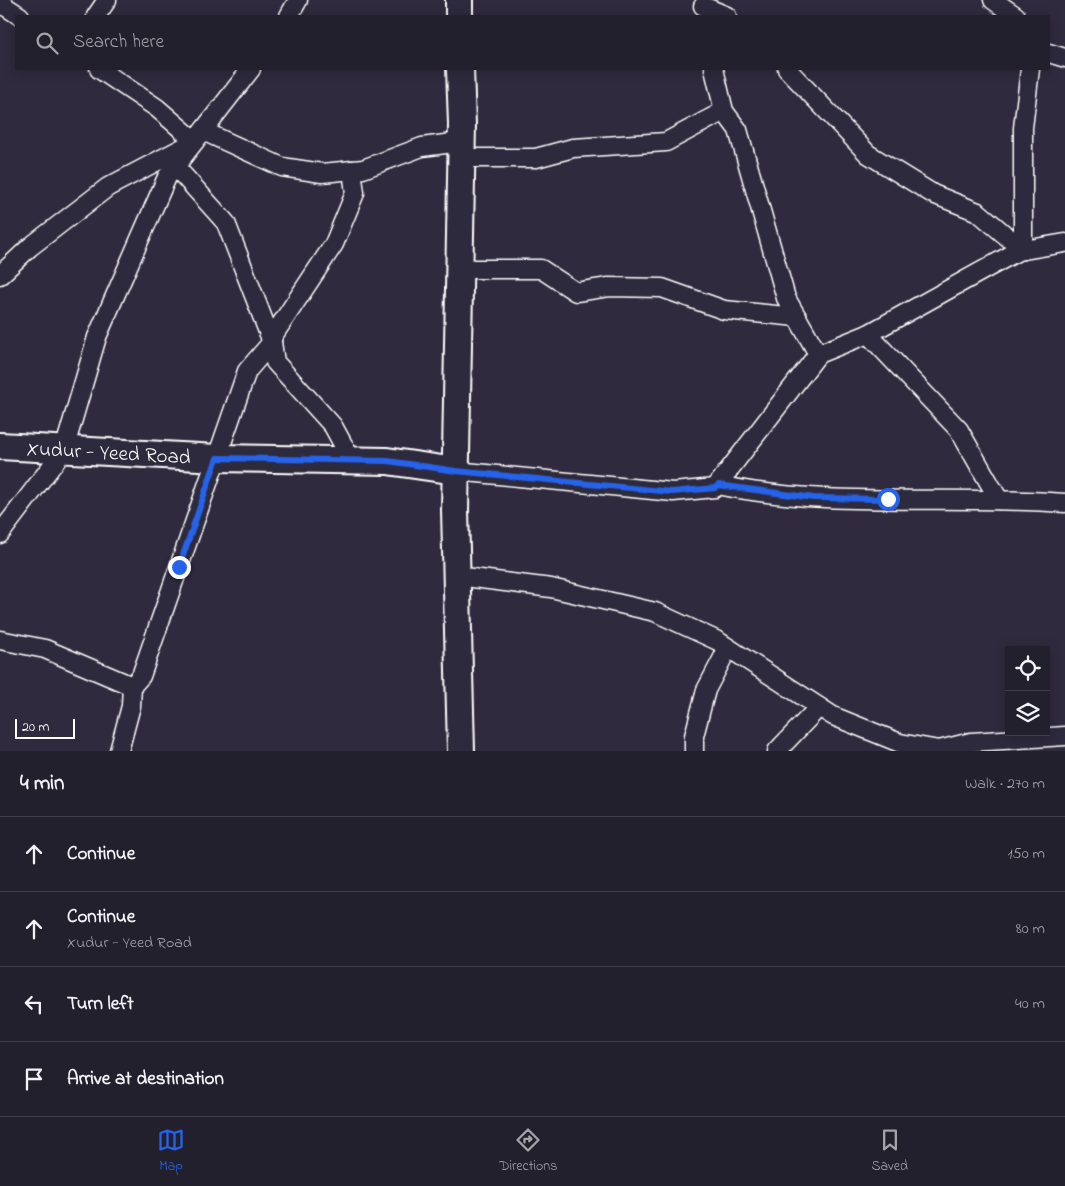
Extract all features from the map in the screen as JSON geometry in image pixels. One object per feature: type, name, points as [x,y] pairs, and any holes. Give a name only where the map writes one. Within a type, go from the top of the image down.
[{"type":"main road","points":[[459,0],[459,15]]},
{"type":"main road","points":[[460,70],[460,269],[456,471],[461,751]]},
{"type":"main road","name":"Xudur - Yeed Road","points":[[0,446],[217,458],[388,461],[456,471]]},
{"type":"street","points":[[97,15],[107,0]]},
{"type":"street","points":[[289,15],[298,0]]},
{"type":"street","points":[[993,0],[1015,15]]},
{"type":"street","points":[[0,3],[18,15]]},
{"type":"street","points":[[702,8],[724,15]]},
{"type":"street","points":[[1050,54],[1065,58]]},
{"type":"street","points":[[100,70],[199,136],[282,166],[322,173],[363,169],[422,147],[536,158],[573,148],[666,142],[724,111]]},
{"type":"street","points":[[0,534],[64,450],[98,337],[167,177],[250,70]]},
{"type":"street","points":[[714,70],[724,111],[738,130],[786,298],[818,354]]},
{"type":"street","points":[[788,70],[868,154],[933,194],[978,212],[1023,250]]},
{"type":"street","points":[[1023,250],[1023,128],[1030,70]]},
{"type":"street","points":[[0,275],[30,247],[108,187],[199,136]]},
{"type":"street","points":[[175,166],[226,223],[271,341],[275,362],[333,426],[352,461]]},
{"type":"street","points":[[119,751],[131,706],[132,686],[141,676],[247,371],[271,341],[334,244],[355,193],[352,170]]},
{"type":"street","points":[[456,471],[672,492],[715,488],[818,354],[868,334],[1018,251],[1065,243]]},
{"type":"street","points":[[460,269],[541,269],[576,292],[609,288],[662,288],[724,310],[797,317]]},
{"type":"street","points":[[868,334],[959,430],[999,500]]},
{"type":"street","points":[[718,485],[814,498],[999,500],[1065,503]]},
{"type":"street","points":[[457,576],[551,588],[655,612],[718,641],[833,716],[900,743],[939,750],[971,742],[1065,736]]},
{"type":"street","points":[[0,640],[45,649],[132,686]]},
{"type":"street","points":[[694,751],[694,736],[706,690],[728,648]]},
{"type":"street","points":[[777,751],[820,707]]},
{"type":"route","points":[[179,567],[217,458],[388,461],[456,471],[672,492],[715,488],[718,485],[814,498],[888,499]]}]
